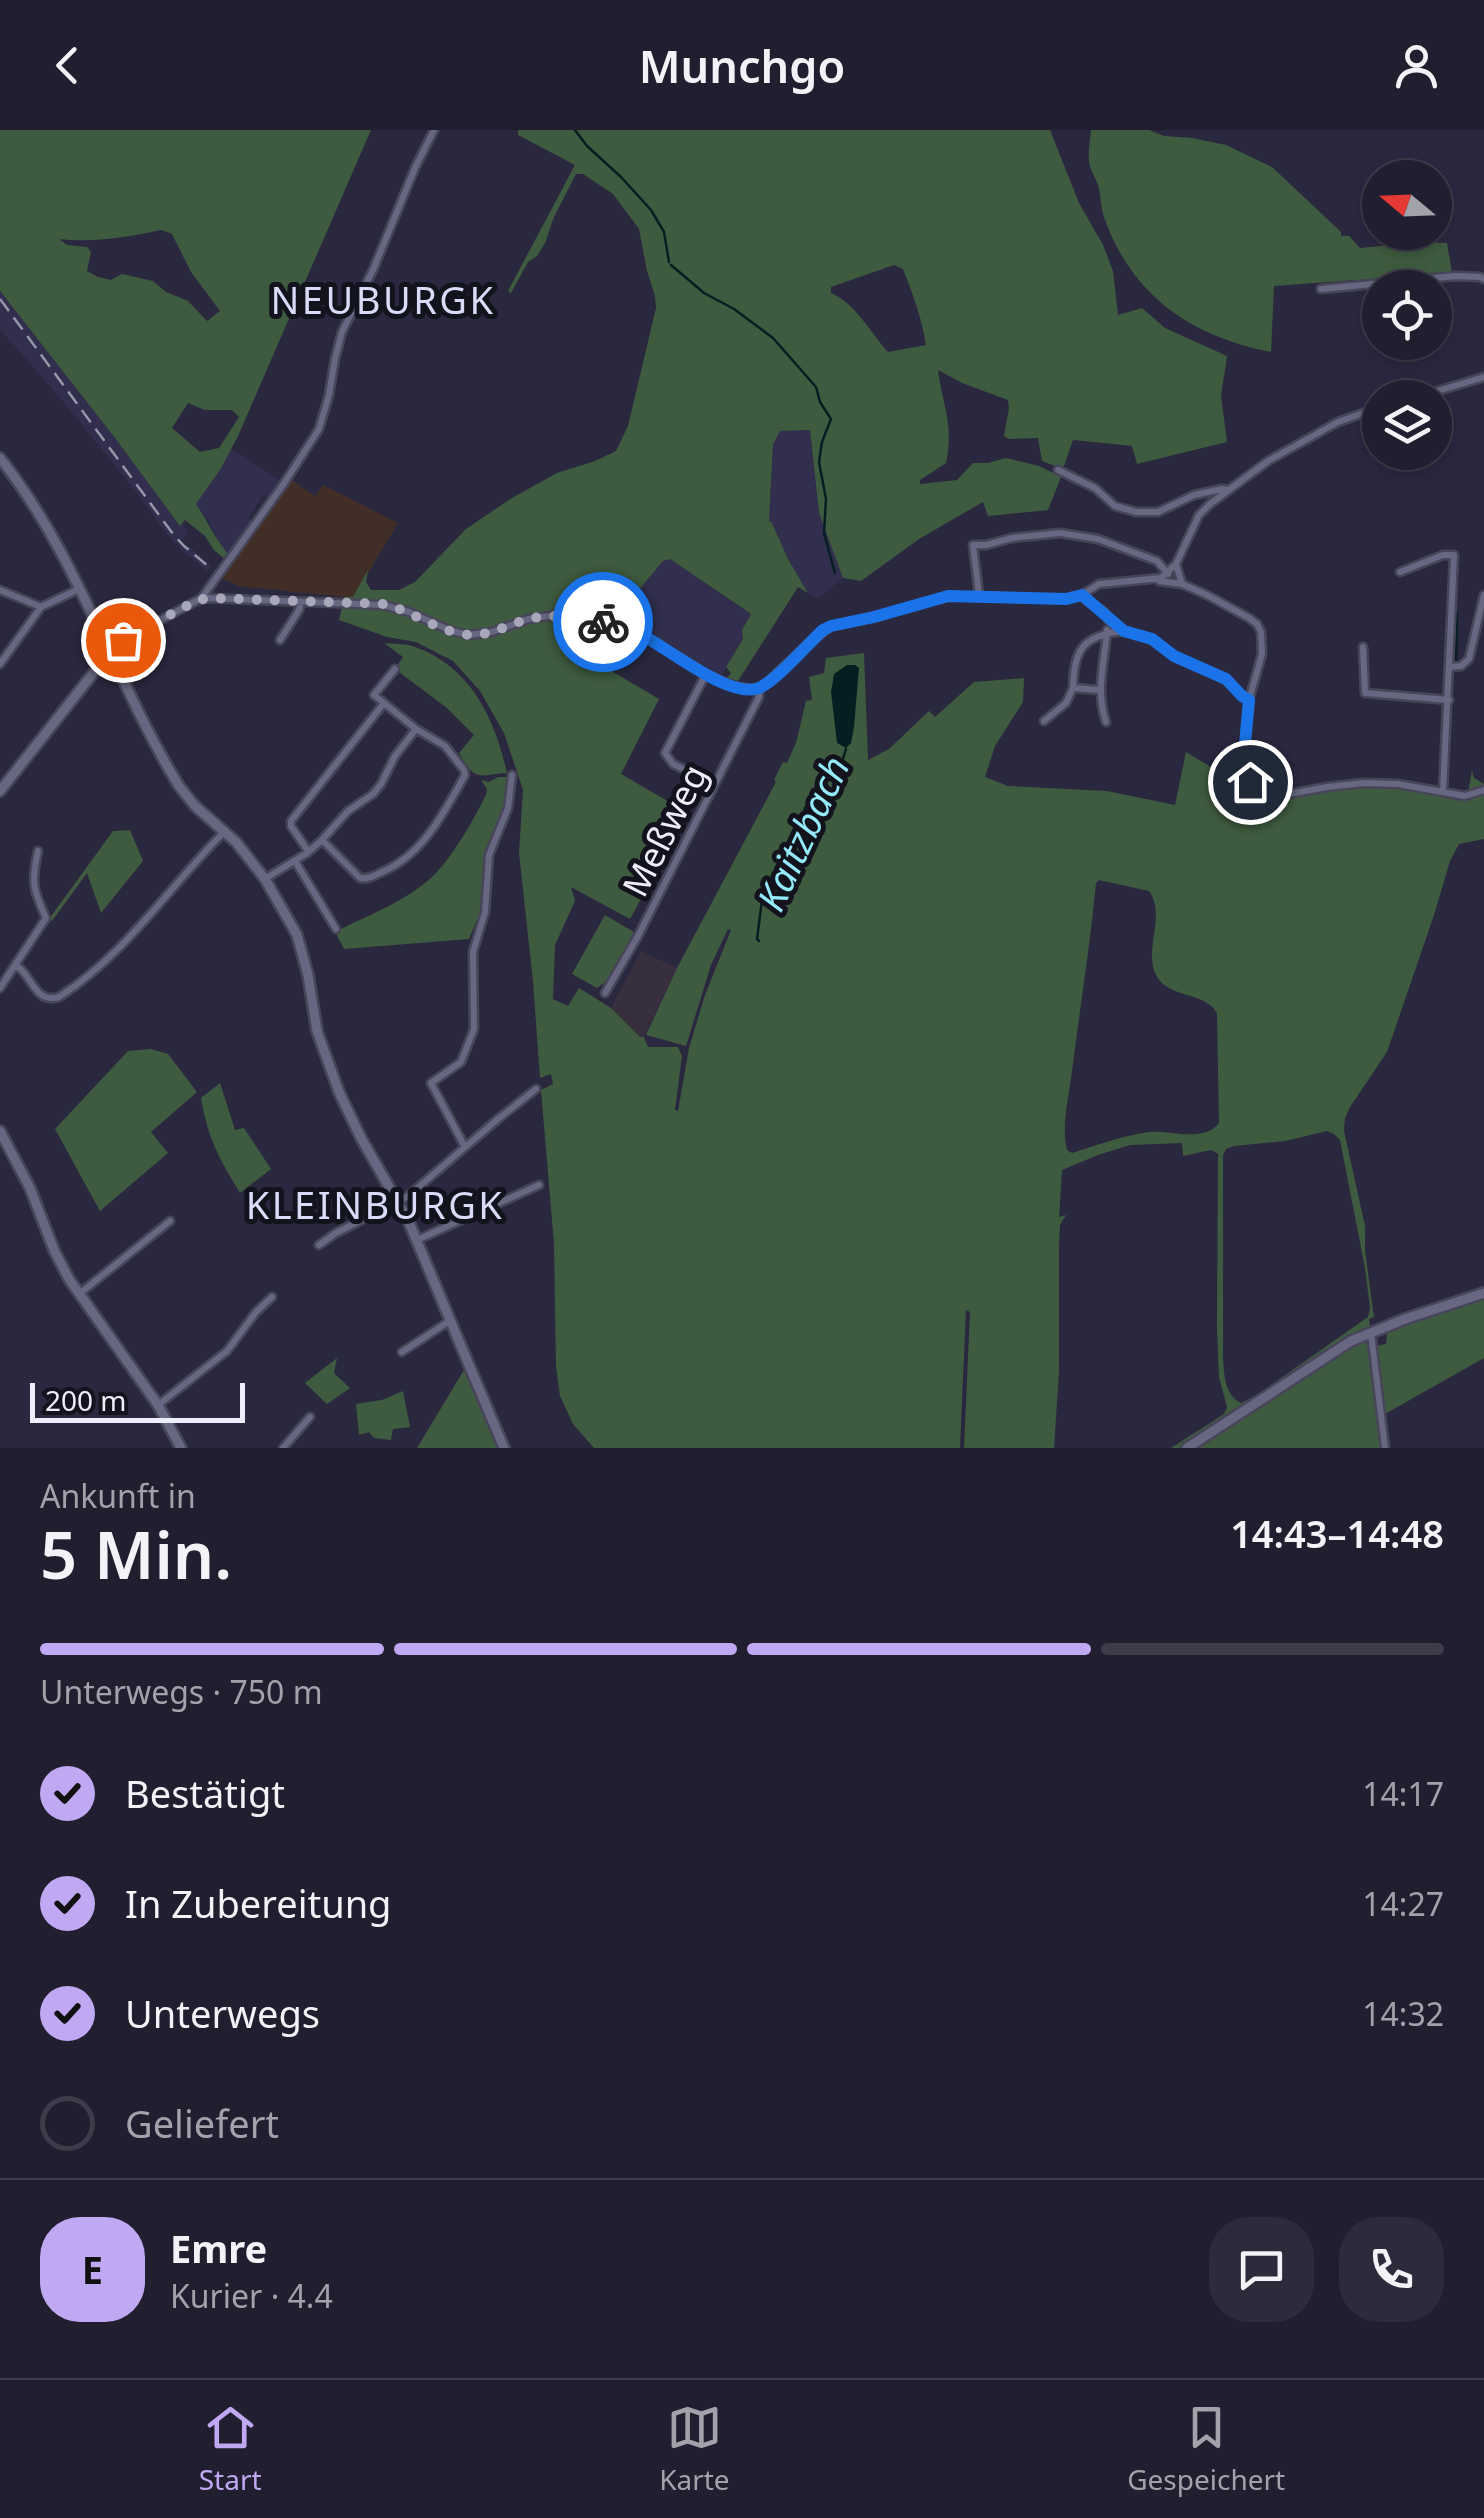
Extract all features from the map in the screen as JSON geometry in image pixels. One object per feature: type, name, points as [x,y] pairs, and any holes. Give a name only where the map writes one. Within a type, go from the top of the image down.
[{"type":"street","points":[[202,599],[319,428],[342,332],[434,130]]},
{"type":"street","points":[[1321,289],[1456,276],[1484,279]]},
{"type":"street","points":[[1452,387],[1484,377]]},
{"type":"street","points":[[1153,581],[1168,574],[1199,514],[1227,491],[1268,462],[1338,422],[1362,413]]},
{"type":"street","points":[[0,458],[36,508],[69,568],[179,786],[195,806],[236,842],[265,880],[297,935],[312,975],[314,1016],[325,1057],[358,1132],[417,1240],[504,1448]]},
{"type":"street","points":[[1058,470],[1095,488],[1115,506],[1136,512],[1158,512],[1194,494],[1222,488],[1227,491]]},
{"type":"street","points":[[979,595],[973,545],[1042,534],[1098,539],[1156,561],[1168,574]]},
{"type":"street","points":[[1400,572],[1443,555],[1454,555],[1443,792]]},
{"type":"street","points":[[1176,564],[1182,584]]},
{"type":"street","points":[[0,791],[116,644],[202,599],[384,604],[468,635],[556,616],[590,620],[634,630],[706,674],[751,690],[759,688],[831,626],[948,596],[1066,599],[1099,584],[1125,580],[1182,584],[1257,624],[1262,654],[1249,700],[1243,766],[1250,782],[1264,794],[1273,797],[1363,783],[1398,784],[1465,796],[1484,790]]},
{"type":"street","points":[[0,664],[41,608],[79,589]]},
{"type":"street","points":[[0,590],[41,608]]},
{"type":"street","points":[[1082,595],[1124,631],[1152,639],[1174,656],[1226,679],[1249,700]]},
{"type":"street","points":[[1450,667],[1464,665],[1469,659],[1484,595]]},
{"type":"street","points":[[280,640],[300,602]]},
{"type":"street","points":[[1106,722],[1099,690],[1108,619]]},
{"type":"street","points":[[1044,721],[1066,703],[1073,688],[1076,657],[1089,640],[1124,631]]},
{"type":"street","points":[[1362,647],[1365,693],[1448,700]]},
{"type":"street","points":[[322,840],[356,876],[366,879],[391,869],[420,845],[465,774],[445,746],[374,696],[395,669]]},
{"type":"street","points":[[706,674],[665,753],[673,764],[715,784]]},
{"type":"street","name":"Meßweg","points":[[605,993],[759,697],[759,688]]},
{"type":"street","points":[[1073,688],[1099,690]]},
{"type":"street","points":[[308,851],[291,821],[384,704]]},
{"type":"street","points":[[265,880],[295,862],[322,840],[348,810],[373,794],[416,729]]},
{"type":"street","points":[[465,1146],[431,1083],[461,1062],[474,1029],[473,952],[485,912],[489,854],[508,808],[512,775]]},
{"type":"street","points":[[17,966],[36,992],[50,1000],[59,997],[110,958],[225,831]]},
{"type":"street","points":[[0,988],[46,918],[35,896],[38,851]]},
{"type":"street","points":[[295,862],[336,929]]},
{"type":"street","points":[[319,1246],[415,1190],[536,1089]]},
{"type":"street","points":[[0,1131],[30,1188],[54,1250],[79,1294],[158,1405],[181,1448]]},
{"type":"street","points":[[417,1240],[539,1186]]},
{"type":"street","points":[[79,1294],[170,1221]]},
{"type":"street","points":[[1187,1448],[1351,1342],[1484,1293]]},
{"type":"street","points":[[158,1405],[227,1351],[272,1297]]},
{"type":"street","points":[[402,1352],[451,1320]]},
{"type":"street","points":[[1370,1333],[1387,1446]]},
{"type":"street","points":[[284,1448],[310,1417]]},
{"type":"shaded area","points":[[0,291],[189,533],[182,541],[211,565],[207,571],[166,533],[65,404],[0,329]]},
{"type":"shaded area","points":[[810,430],[819,513],[843,578],[817,599],[808,593],[769,523],[773,444],[779,431]]},
{"type":"shaded area","points":[[230,449],[281,481],[270,498],[263,495],[248,518],[254,522],[230,556],[196,504]]},
{"type":"shaded area","points":[[285,475],[315,496],[323,485],[398,523],[353,598],[238,586],[215,575]]},
{"type":"shaded area","points":[[670,559],[751,615],[742,630],[743,639],[721,676],[634,626],[629,602],[663,560]]},
{"type":"shaded area","points":[[847,665],[859,668],[854,727],[846,748],[837,743],[831,692],[834,674]]},
{"type":"shaded area","points":[[641,951],[677,968],[644,1037],[611,1008]]},
{"type":"green space","points":[[0,130],[371,130],[238,436],[196,504],[230,556],[226,560],[185,520],[180,526],[0,291]],"holes":[[[161,230],[172,234],[191,272],[220,311],[207,321],[188,301],[166,292],[153,281],[122,274],[111,280],[87,271],[91,252],[87,247],[67,245],[59,239],[97,240]],[[188,403],[205,410],[232,410],[239,417],[219,448],[200,452],[172,428]]]},
{"type":"green space","points":[[518,130],[1050,130],[1079,203],[1113,271],[1118,315],[1142,308],[1165,328],[1227,356],[1221,396],[1227,442],[1137,464],[1132,446],[1073,440],[1063,469],[1042,461],[1038,438],[1004,436],[1008,400],[938,370],[948,426],[946,463],[920,480],[920,484],[957,480],[973,463],[1006,458],[1039,466],[1061,477],[1048,510],[988,516],[983,502],[919,539],[861,581],[843,578],[819,513],[810,430],[780,431],[773,444],[769,522],[808,593],[798,587],[738,681],[727,678],[731,673],[726,667],[743,639],[742,630],[751,614],[670,559],[663,561],[629,602],[632,637],[613,672],[659,699],[621,774],[688,813],[630,919],[571,887],[575,901],[555,945],[553,999],[568,1006],[579,988],[611,1008],[644,1037],[648,1047],[678,1047],[682,1056],[675,1110],[678,1111],[689,1048],[731,930],[728,929],[711,965],[686,1046],[646,1035],[783,762],[787,763],[806,701],[812,700],[809,677],[824,673],[826,658],[864,653],[868,760],[889,749],[929,711],[935,717],[974,682],[1024,678],[1023,702],[995,746],[985,777],[1008,786],[1107,791],[1175,805],[1186,752],[1270,803],[1374,785],[1467,799],[1472,770],[1474,778],[1484,784],[1484,839],[1459,844],[1450,861],[1387,1052],[1345,1118],[1344,1131],[1365,1226],[1374,1317],[1369,1319],[1371,1333],[1365,1341],[1383,1448],[1171,1448],[1224,1414],[1227,1407],[1219,1377],[1217,1329],[1218,1154],[1211,1150],[1183,1156],[1182,1143],[1130,1145],[1062,1170],[1059,1217],[1066,1215],[1060,1225],[1054,1448],[964,1448],[970,1312],[966,1310],[960,1448],[594,1448],[573,1424],[560,1396],[556,1366],[554,1244],[541,1090],[553,1084],[551,1074],[540,1078],[519,853],[523,790],[504,733],[480,691],[453,661],[416,642],[387,637],[339,620],[344,597],[353,597],[368,570],[366,582],[371,590],[399,590],[415,582],[466,529],[512,498],[557,473],[616,451],[628,426],[656,308],[639,229],[613,194],[583,174],[576,174],[545,243],[528,262],[511,293],[508,291],[575,165],[518,135]],"holes":[[[894,265],[903,269],[926,345],[888,352],[855,311],[831,293],[831,287]],[[1099,880],[1149,891],[1156,911],[1152,956],[1157,977],[1170,989],[1204,1001],[1217,1013],[1219,1123],[1205,1133],[1150,1132],[1072,1153],[1067,1150],[1066,1111]],[[1327,1131],[1340,1140],[1370,1308],[1368,1317],[1241,1403],[1228,1389],[1223,1363],[1223,1155],[1234,1146],[1285,1141]]]},
{"type":"green space","points":[[1091,130],[1149,130],[1164,136],[1226,145],[1272,167],[1341,236],[1349,236],[1362,250],[1448,250],[1452,270],[1362,270],[1362,280],[1274,286],[1271,352],[1243,345],[1216,336],[1169,309],[1132,271],[1104,216],[1089,153]]},
{"type":"green space","points":[[384,643],[411,646],[435,656],[466,681],[487,715],[507,773],[478,775],[470,769],[459,753],[474,735],[447,708],[395,669],[403,657]]},
{"type":"green space","points":[[509,777],[507,804],[484,853],[487,855],[481,910],[469,939],[344,949],[335,932],[426,883],[470,825],[486,795],[481,780],[489,782]]},
{"type":"green space","points":[[130,830],[143,861],[101,913],[87,873],[52,921],[49,919],[113,831]]},
{"type":"green space","points":[[605,915],[634,932],[613,977],[597,988],[572,974]]},
{"type":"green space","points":[[151,1049],[168,1054],[197,1092],[151,1132],[168,1153],[100,1211],[55,1129],[128,1051]]},
{"type":"green space","points":[[220,1083],[235,1130],[244,1128],[271,1169],[240,1193],[215,1148],[201,1098]]},
{"type":"green space","points":[[1484,1297],[1484,1358],[1385,1414],[1377,1346],[1386,1344],[1387,1332]]},
{"type":"green space","points":[[337,1358],[334,1373],[350,1388],[327,1404],[305,1383]]},
{"type":"green space","points":[[464,1370],[497,1448],[417,1448]]},
{"type":"green space","points":[[403,1391],[410,1427],[393,1429],[391,1440],[374,1438],[369,1432],[359,1435],[356,1404],[382,1400]]},
{"type":"waterway","name":"Kaitzbach","points":[[575,130],[651,210],[664,232],[669,262]]},
{"type":"waterway","name":"Kaitzbach","points":[[671,265],[704,293],[773,338],[816,387],[831,419],[819,462],[826,499],[824,533],[835,573]]},
{"type":"waterway","points":[[1456,661],[1457,613]]},
{"type":"waterway","name":"Kaitzbach","points":[[759,941],[762,900],[799,842],[805,808],[842,762],[846,749]]},
{"type":"railway","points":[[0,299],[173,534],[208,566]]},
{"type":"way so far","points":[[123,640],[198,600],[209,598],[384,604],[468,635],[556,616],[603,622]]},
{"type":"district","name":"NEUBURGK","points":[[383,299]]},
{"type":"district","name":"KLEINBURGK","points":[[375,1204]]},
{"type":"route","points":[[603,622],[634,630],[706,674],[751,690],[764,685],[831,626],[948,596],[1066,599],[1082,595],[1124,631],[1152,639],[1174,656],[1226,679],[1249,700],[1243,766],[1250,782]]}]
